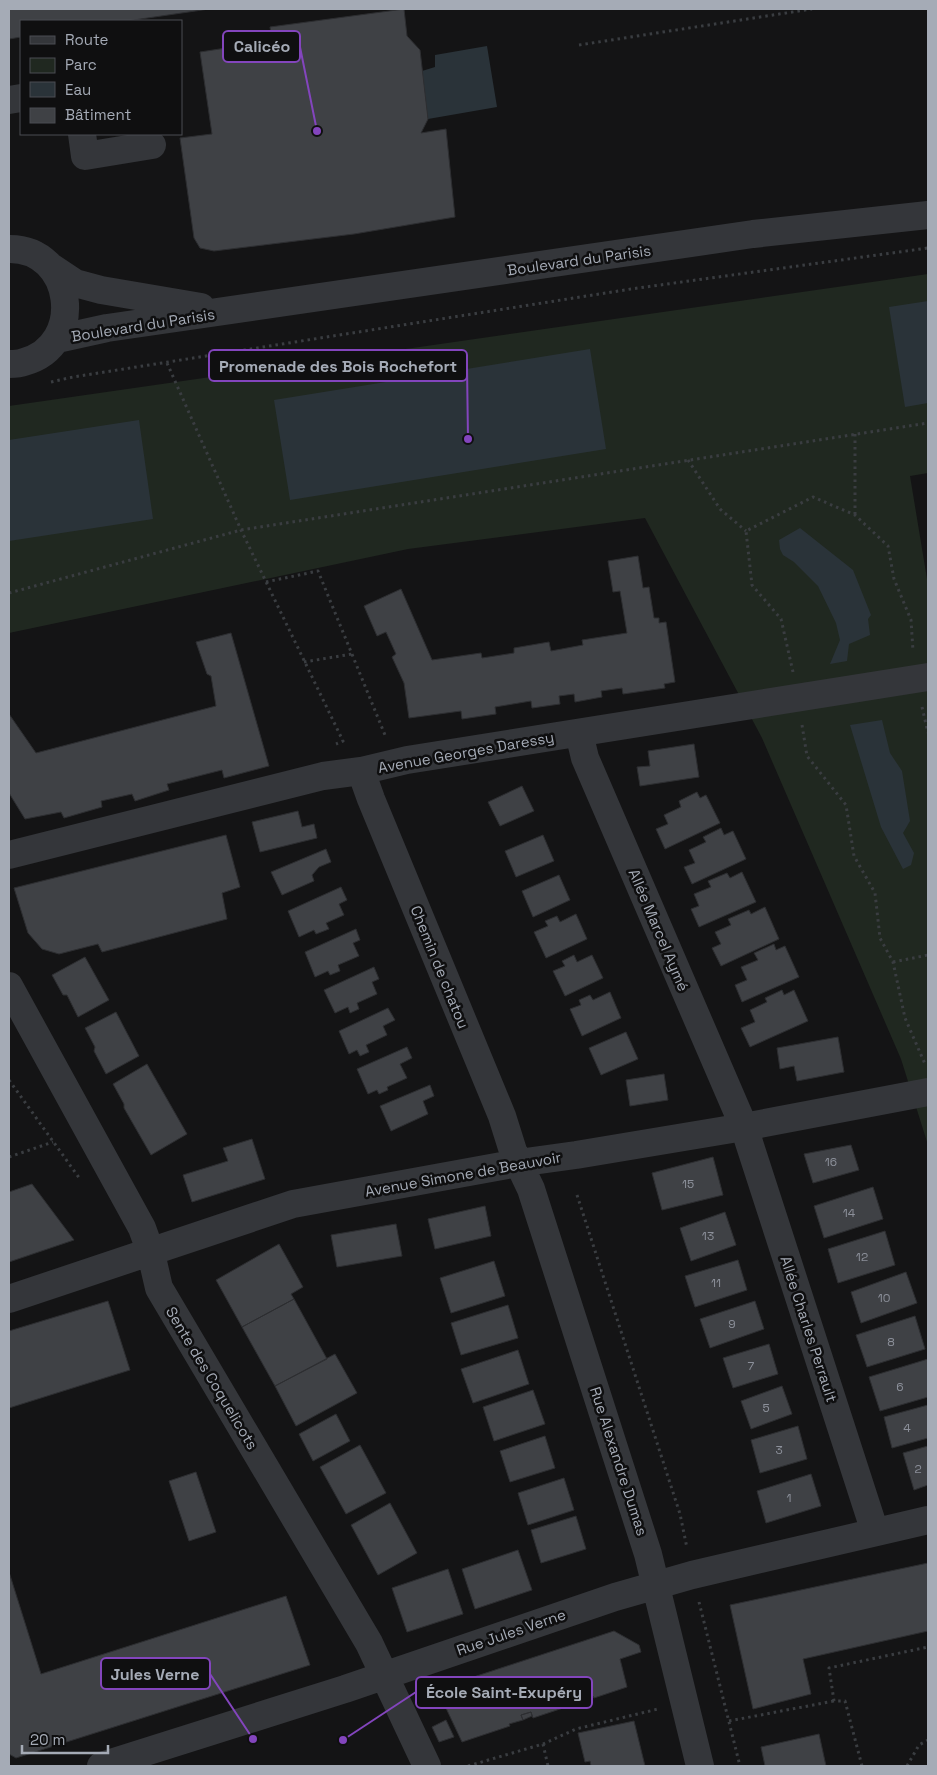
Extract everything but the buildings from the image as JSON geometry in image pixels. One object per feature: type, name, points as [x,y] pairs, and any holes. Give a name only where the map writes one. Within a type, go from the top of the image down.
[{"type":"street","points":[[82,135],[85,156],[152,145]]},
{"type":"street","name":"Boulevard du Parisis","points":[[56,339],[106,328],[230,312],[753,234],[928,215]]},
{"type":"street","name":"Boulevard du Parisis","points":[[12,246],[36,256],[75,283],[101,290],[230,312]]},
{"type":"street","points":[[9,364],[25,362],[42,353],[56,339],[65,321],[66,302],[62,284],[51,267]]},
{"type":"street","name":"Avenue Georges Daressy","points":[[9,855],[323,776],[361,771],[407,760],[928,677]]},
{"type":"street","name":"Allée Marcel Aymé","points":[[578,733],[585,758],[744,1126]]},
{"type":"street","name":"Chemin de chatou","points":[[361,771],[502,1116],[518,1163]]},
{"type":"street","name":"Sente des Coquelicots","points":[[9,986],[142,1228],[151,1252],[159,1288],[369,1644],[427,1766]]},
{"type":"street","name":"Avenue Simone de Beauvoir","points":[[9,1299],[293,1204],[518,1163],[744,1126],[928,1092]]},
{"type":"street","name":"Allée Charles Perrault","points":[[744,1126],[875,1532]]},
{"type":"street","name":"Rue Alexandre Dumas","points":[[518,1163],[532,1189],[648,1554],[700,1766]]},
{"type":"street","name":"Rue Jules Verne","points":[[101,1766],[383,1676],[615,1597],[692,1574],[928,1520]]},
{"type":"path","points":[[579,45],[812,9]]},
{"type":"path","points":[[49,383],[73,377],[631,289],[928,248]]},
{"type":"path","points":[[166,363],[241,530],[342,741],[334,745]]},
{"type":"path","points":[[9,593],[241,530],[928,423]]},
{"type":"path","points":[[855,434],[855,515]]},
{"type":"path","points":[[688,460],[720,509],[746,531]]},
{"type":"path","points":[[266,582],[318,571],[385,735]]},
{"type":"path","points":[[304,662],[352,654]]},
{"type":"path","points":[[893,962],[928,955]]},
{"type":"path","points":[[9,1080],[81,1180]]},
{"type":"path","points":[[9,1156],[53,1142]]},
{"type":"path","points":[[577,1195],[680,1514],[692,1574],[740,1766]]},
{"type":"path","points":[[834,1701],[829,1668],[928,1647]]},
{"type":"path","points":[[729,1721],[845,1700],[862,1766]]},
{"type":"path","points":[[468,1766],[543,1744],[576,1728],[658,1709],[660,1718]]},
{"type":"path","points":[[907,1766],[919,1746],[928,1740]]},
{"type":"path","points":[[543,1744],[548,1766]]},
{"type":"green space","points":[[928,274],[928,473],[910,476],[928,585],[928,1145],[901,1059],[762,738],[645,518],[408,549],[9,633],[9,406]]},
{"type":"water","points":[[487,46],[497,107],[428,119],[422,71],[435,67],[435,55]]},
{"type":"water","points":[[928,301],[928,403],[905,407],[889,307]]},
{"type":"water","points":[[590,349],[606,449],[290,500],[274,400]]},
{"type":"water","points":[[139,420],[153,519],[9,541],[9,440]]},
{"type":"water","points":[[800,528],[853,570],[871,615],[868,619],[870,635],[849,644],[847,661],[830,664],[840,640],[836,623],[818,586],[794,562],[783,555],[780,549],[779,540]]},
{"type":"water","points":[[882,720],[890,753],[902,771],[910,821],[903,833],[914,853],[911,865],[903,869],[881,827],[850,725]]},
{"type":"place","name":"Calicéo","points":[[317,131]]},
{"type":"place","name":"Promenade des Bois Rochefort","points":[[468,439]]},
{"type":"place","name":"Jules Verne","points":[[253,1739]]},
{"type":"place","name":"École Saint-Exupéry","points":[[343,1740]]}]
